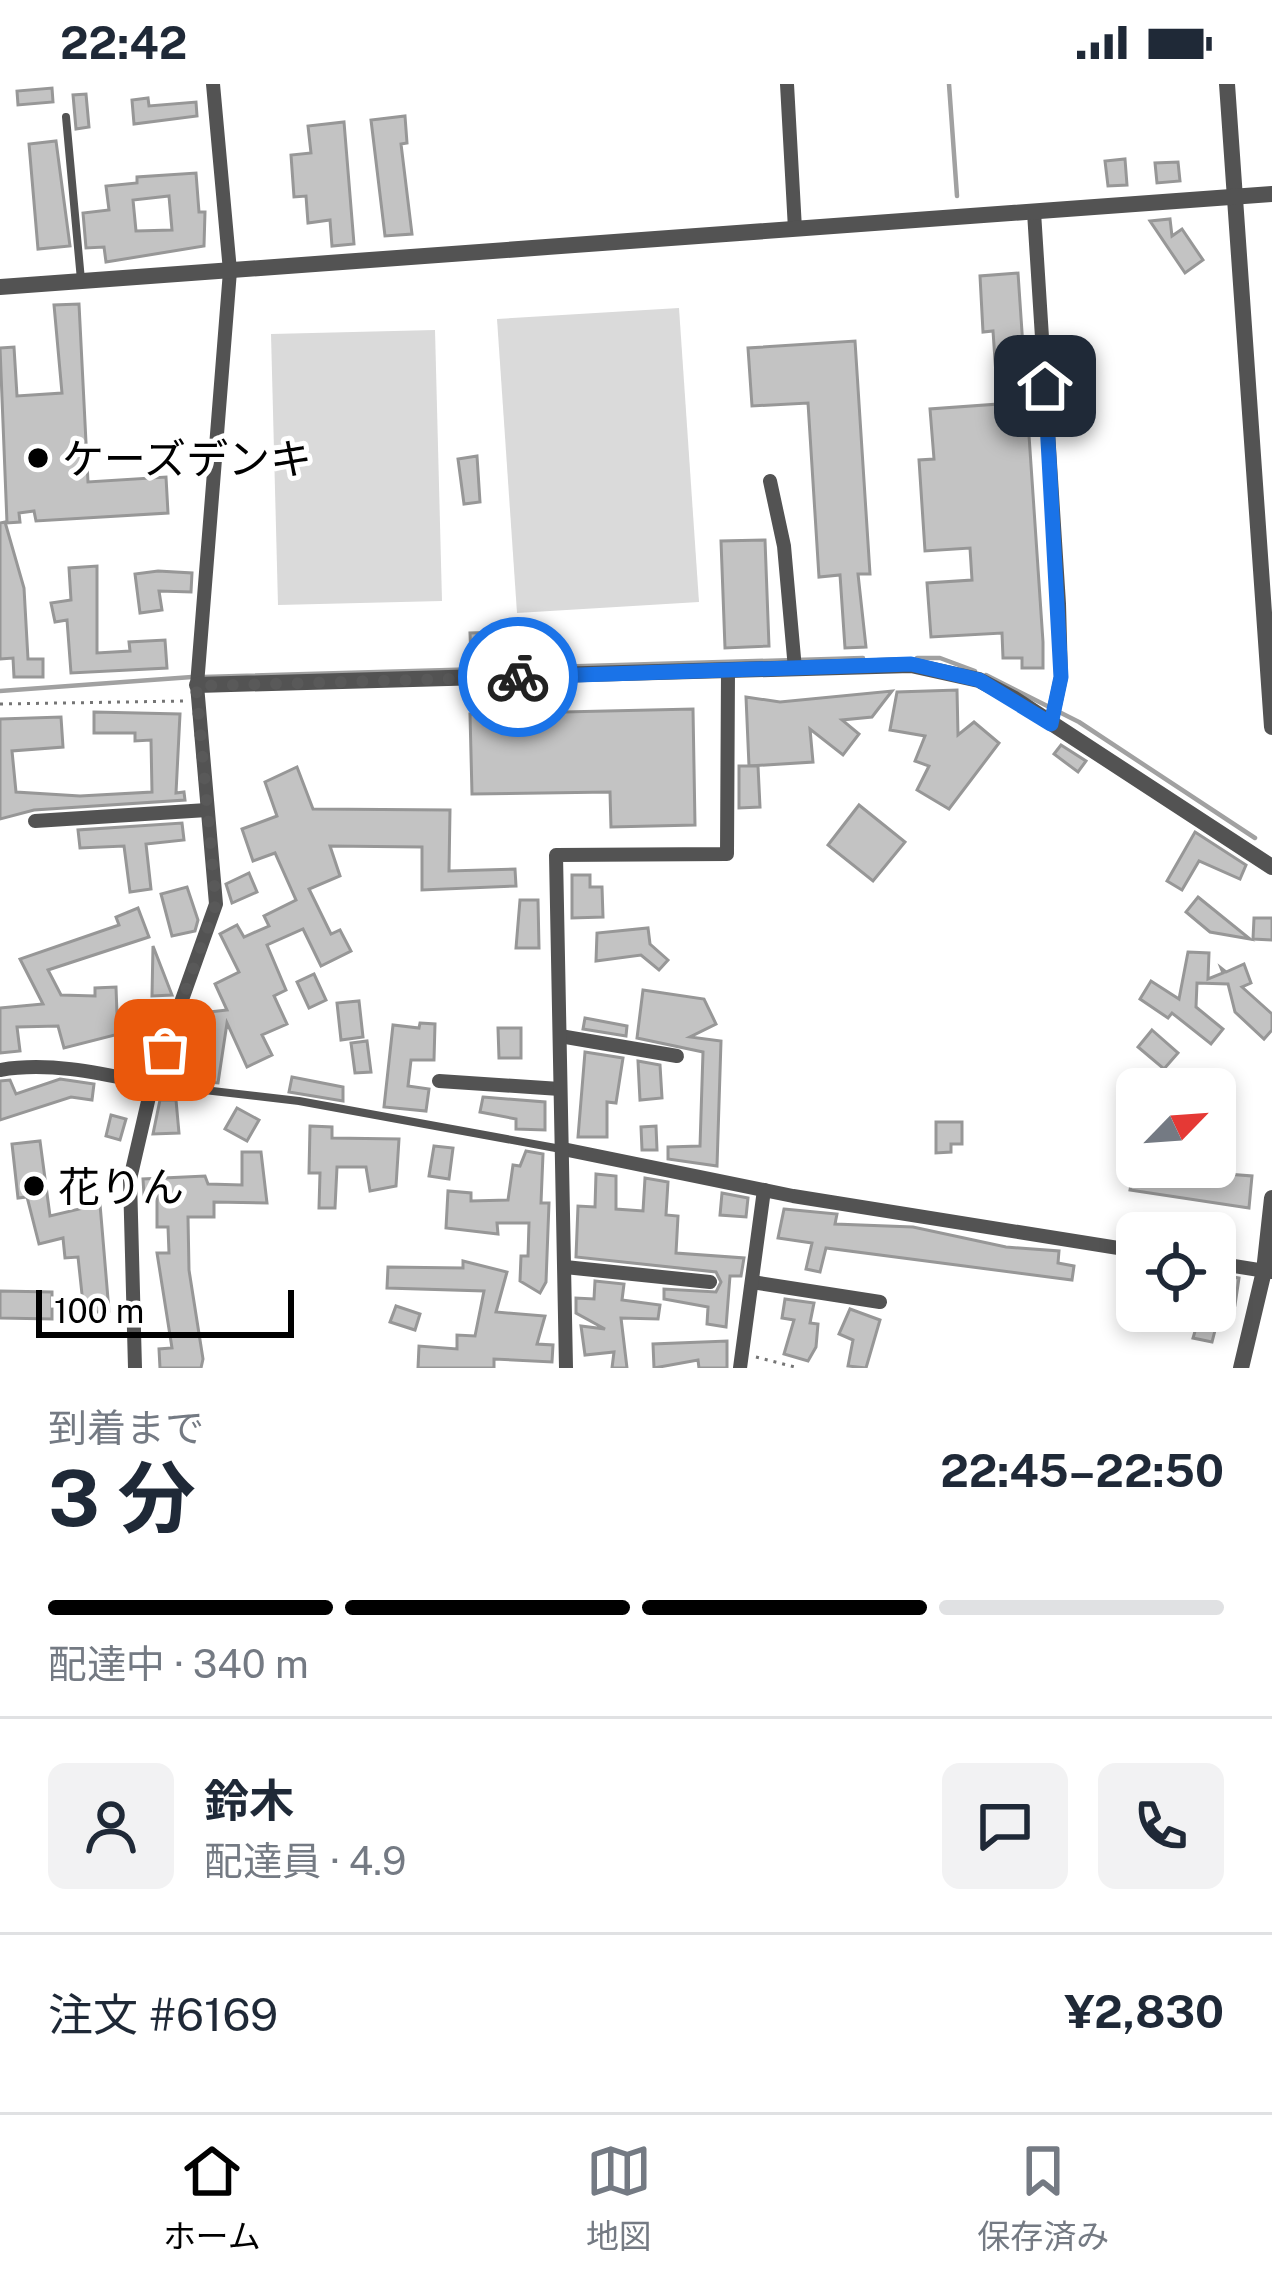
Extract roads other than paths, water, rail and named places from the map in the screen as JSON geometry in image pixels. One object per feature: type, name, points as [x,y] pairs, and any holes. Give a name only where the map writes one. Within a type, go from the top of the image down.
[{"type":"street","points":[[134,1368],[130,1179],[152,1084],[216,904],[197,693],[230,271],[213,84]]},
{"type":"street","points":[[787,84],[795,229]]},
{"type":"street","points":[[1227,84],[1272,727]]},
{"type":"street","points":[[0,286],[1272,194]]},
{"type":"street","points":[[1034,212],[1059,604],[1057,697],[1051,722]]},
{"type":"street","points":[[770,481],[784,546],[795,668]]},
{"type":"street","points":[[197,693],[911,664],[944,669],[979,680],[1051,722],[1272,867]]},
{"type":"street","points":[[566,1368],[556,855],[727,854],[728,671]]},
{"type":"street","points":[[35,821],[207,810]]},
{"type":"street","points":[[560,1036],[677,1056]]},
{"type":"street","points":[[0,1070],[60,1069],[152,1084]]},
{"type":"street","points":[[439,1081],[560,1089]]},
{"type":"street","points":[[563,1149],[764,1190],[1116,1248]]},
{"type":"street","points":[[741,1361],[764,1190]]},
{"type":"street","points":[[1241,1368],[1268,1271],[1272,1198]]},
{"type":"street","points":[[1236,1266],[1268,1271]]},
{"type":"street","points":[[565,1267],[710,1282]]},
{"type":"street","points":[[752,1282],[880,1302]]},
{"type":"lane","points":[[66,117],[81,281]]},
{"type":"lane","points":[[152,1084],[298,1101],[563,1149]]},
{"type":"waterway","points":[[949,84],[957,196]]},
{"type":"waterway","points":[[203,677],[863,658]]},
{"type":"waterway","points":[[917,658],[940,658],[975,671]]},
{"type":"waterway","points":[[986,675],[1079,722],[1255,838]]},
{"type":"waterway","points":[[0,691],[192,677]]},
{"type":"place","name":"ケーズデンキ","points":[[38,458]]},
{"type":"place","name":"花りん","points":[[34,1186]]}]
